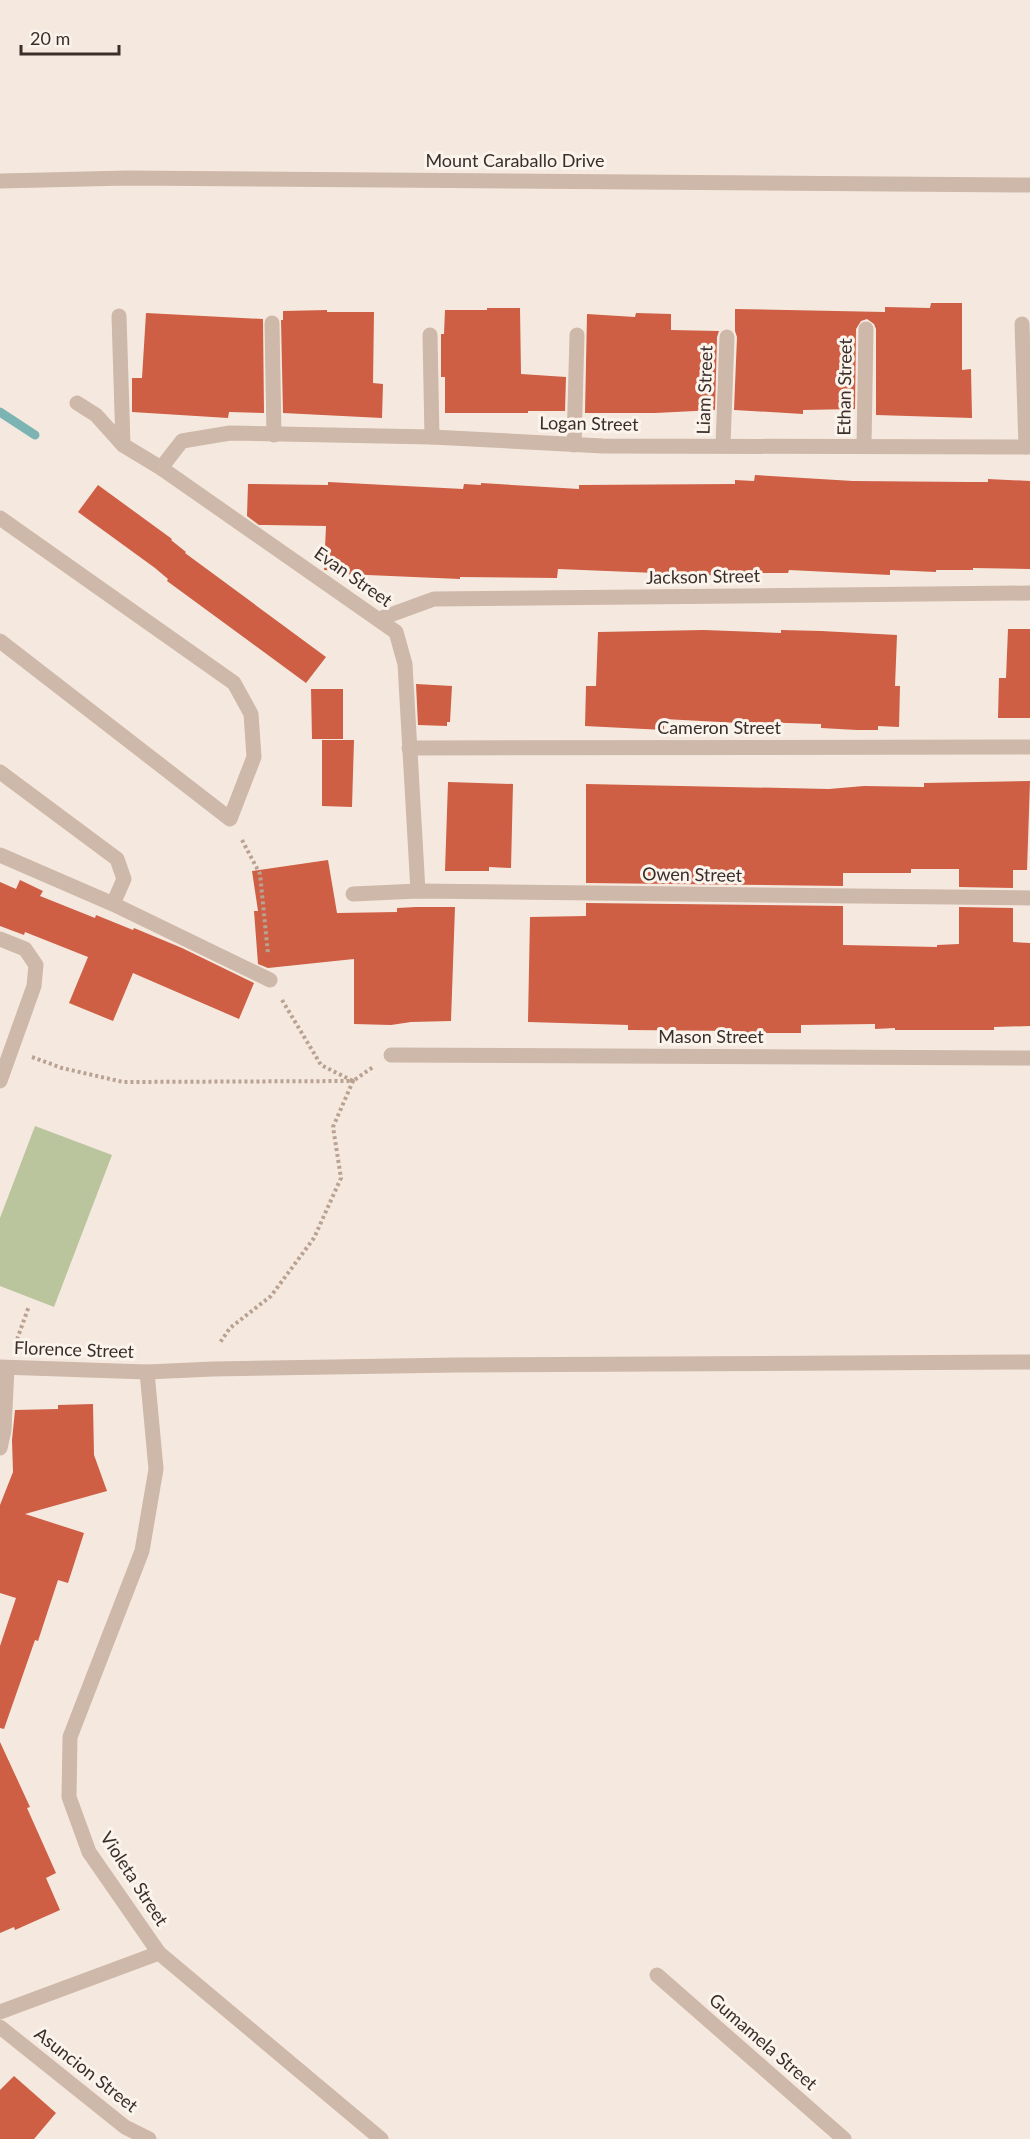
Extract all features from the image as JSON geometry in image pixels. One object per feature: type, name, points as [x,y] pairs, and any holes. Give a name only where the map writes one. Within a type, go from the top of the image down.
[{"type":"street","name":"Mount Caraballo Drive","points":[[0,181],[139,178],[1030,185]]},
{"type":"street","points":[[119,316],[123,445]]},
{"type":"street","points":[[272,323],[274,435]]},
{"type":"street","points":[[1022,324],[1028,447]]},
{"type":"street","name":"Ethan Street","points":[[864,445],[866,329]]},
{"type":"street","points":[[430,335],[432,437]]},
{"type":"street","points":[[574,445],[577,335]]},
{"type":"street","name":"Liam Street","points":[[723,445],[727,337]]},
{"type":"street","name":"Evan Street","points":[[77,403],[96,415],[123,445],[161,468],[396,632],[405,664],[418,891]]},
{"type":"street","name":"Logan Street","points":[[161,468],[182,441],[230,433],[432,437],[574,445],[1028,447]]},
{"type":"street","points":[[0,518],[234,683],[251,714],[254,757],[230,819],[0,641]]},
{"type":"street","name":"Jackson Street","points":[[379,619],[434,599],[1030,593]]},
{"type":"street","name":"Cameron Street","points":[[409,748],[1030,747]]},
{"type":"street","points":[[0,772],[117,859],[124,879],[113,904]]},
{"type":"street","points":[[0,855],[113,904],[270,980]]},
{"type":"street","name":"Owen Street","points":[[353,894],[418,891],[1030,898]]},
{"type":"street","points":[[0,939],[25,949],[36,965],[34,986],[0,1081]]},
{"type":"street","name":"Mason Street","points":[[391,1055],[1030,1058]]},
{"type":"street","name":"Florence Street","points":[[4,1367],[147,1372],[457,1365],[1030,1362]]},
{"type":"street","points":[[0,1448],[4,1430],[4,1367]]},
{"type":"street","name":"Violeta Street","points":[[147,1372],[156,1468],[142,1551],[70,1737],[69,1797],[89,1852],[159,1953],[381,2139]]},
{"type":"street","points":[[0,2012],[159,1953]]},
{"type":"street","name":"Gumamela Street","points":[[657,1975],[844,2139]]},
{"type":"street","name":"Asuncion Street","points":[[0,2026],[125,2127],[150,2139]]},
{"type":"path","points":[[230,819],[260,874],[270,980],[321,1065],[353,1081]]},
{"type":"path","points":[[12,1050],[62,1068],[123,1082],[353,1081]]},
{"type":"path","points":[[213,1369],[215,1349],[230,1328],[271,1296],[314,1238],[341,1178],[333,1127],[353,1081],[391,1055]]},
{"type":"path","points":[[4,1367],[29,1306]]},
{"type":"green space","points":[[35,1126],[112,1155],[54,1307],[0,1286],[0,1218]]},
{"type":"building","points":[[931,303],[962,303],[962,370],[971,369],[972,418],[876,415],[876,329],[874,324],[867,319],[861,321],[856,329],[855,409],[803,410],[803,414],[734,410],[737,337],[735,309],[885,312],[885,307],[930,308]]},
{"type":"building","points":[[487,308],[520,308],[521,374],[566,377],[565,411],[445,413],[445,377],[441,377],[441,334],[444,334],[445,310],[487,310]]},
{"type":"building","points":[[327,310],[327,312],[374,312],[373,383],[383,384],[382,418],[283,413],[281,320],[283,320],[283,311]]},
{"type":"building","points":[[146,313],[263,319],[264,413],[229,412],[228,418],[132,412],[132,378],[142,378]]},
{"type":"building","points":[[636,313],[671,314],[671,330],[719,331],[715,410],[585,413],[587,314],[635,317]]},
{"type":"building","points":[[755,475],[853,481],[988,482],[988,479],[1030,481],[1030,569],[973,568],[973,570],[936,570],[936,572],[890,570],[890,575],[789,570],[788,573],[730,573],[730,576],[558,569],[557,578],[460,577],[460,579],[344,574],[344,571],[324,570],[326,526],[259,525],[247,516],[248,484],[328,485],[328,482],[463,489],[464,484],[481,485],[481,483],[579,489],[579,485],[735,484],[735,480],[754,481]]},
{"type":"building","points":[[98,485],[172,539],[185,553],[326,657],[306,683],[167,581],[168,579],[155,568],[78,512]]},
{"type":"building","points":[[1008,629],[1030,629],[1030,718],[998,718],[999,678],[1006,678]]},
{"type":"building","points":[[704,630],[781,633],[781,630],[821,631],[897,635],[895,686],[900,686],[899,727],[878,726],[878,730],[857,730],[821,728],[821,724],[757,722],[757,724],[664,719],[664,730],[585,726],[586,686],[596,686],[598,632]]},
{"type":"building","points":[[416,684],[452,686],[450,722],[447,722],[447,726],[418,725]]},
{"type":"building","points":[[311,689],[343,689],[343,739],[312,739]]},
{"type":"building","points":[[322,740],[354,740],[352,807],[322,806]]},
{"type":"building","points":[[1030,781],[1027,870],[1013,870],[1013,888],[959,887],[959,869],[911,869],[911,873],[843,873],[843,886],[586,883],[586,784],[829,789],[864,786],[924,787],[924,783]]},
{"type":"building","points":[[448,782],[513,784],[511,868],[489,867],[489,871],[445,871]]},
{"type":"building","points":[[328,860],[337,913],[397,912],[397,908],[455,907],[451,1021],[391,1025],[354,1024],[354,959],[268,968],[258,964],[254,911],[258,911],[252,871]]},
{"type":"building","points":[[20,880],[43,891],[40,896],[95,918],[96,915],[133,930],[134,928],[182,948],[254,983],[239,1019],[133,973],[113,1021],[69,1003],[88,957],[25,932],[24,935],[0,926],[0,882],[16,889]]},
{"type":"building","points":[[586,903],[843,906],[843,945],[937,947],[937,945],[959,944],[959,907],[1013,908],[1013,942],[1030,943],[1030,1026],[994,1027],[994,1030],[895,1030],[895,1028],[875,1029],[875,1024],[801,1025],[801,1033],[741,1033],[741,1031],[628,1030],[628,1025],[528,1022],[530,917],[586,916]]},
{"type":"building","points":[[93,1404],[94,1455],[107,1491],[25,1514],[84,1533],[68,1583],[58,1580],[38,1641],[35,1640],[4,1729],[0,1728],[0,1646],[16,1598],[0,1593],[0,1505],[13,1472],[12,1440],[15,1410],[58,1409],[58,1405]]},
{"type":"building","points":[[0,1742],[30,1807],[27,1808],[56,1873],[46,1878],[60,1910],[15,1930],[14,1927],[0,1933]]},
{"type":"building","points":[[14,2076],[56,2113],[34,2139],[0,2139],[0,2090]]},
{"type":"waterway","points":[[0,412],[35,435]]}]
